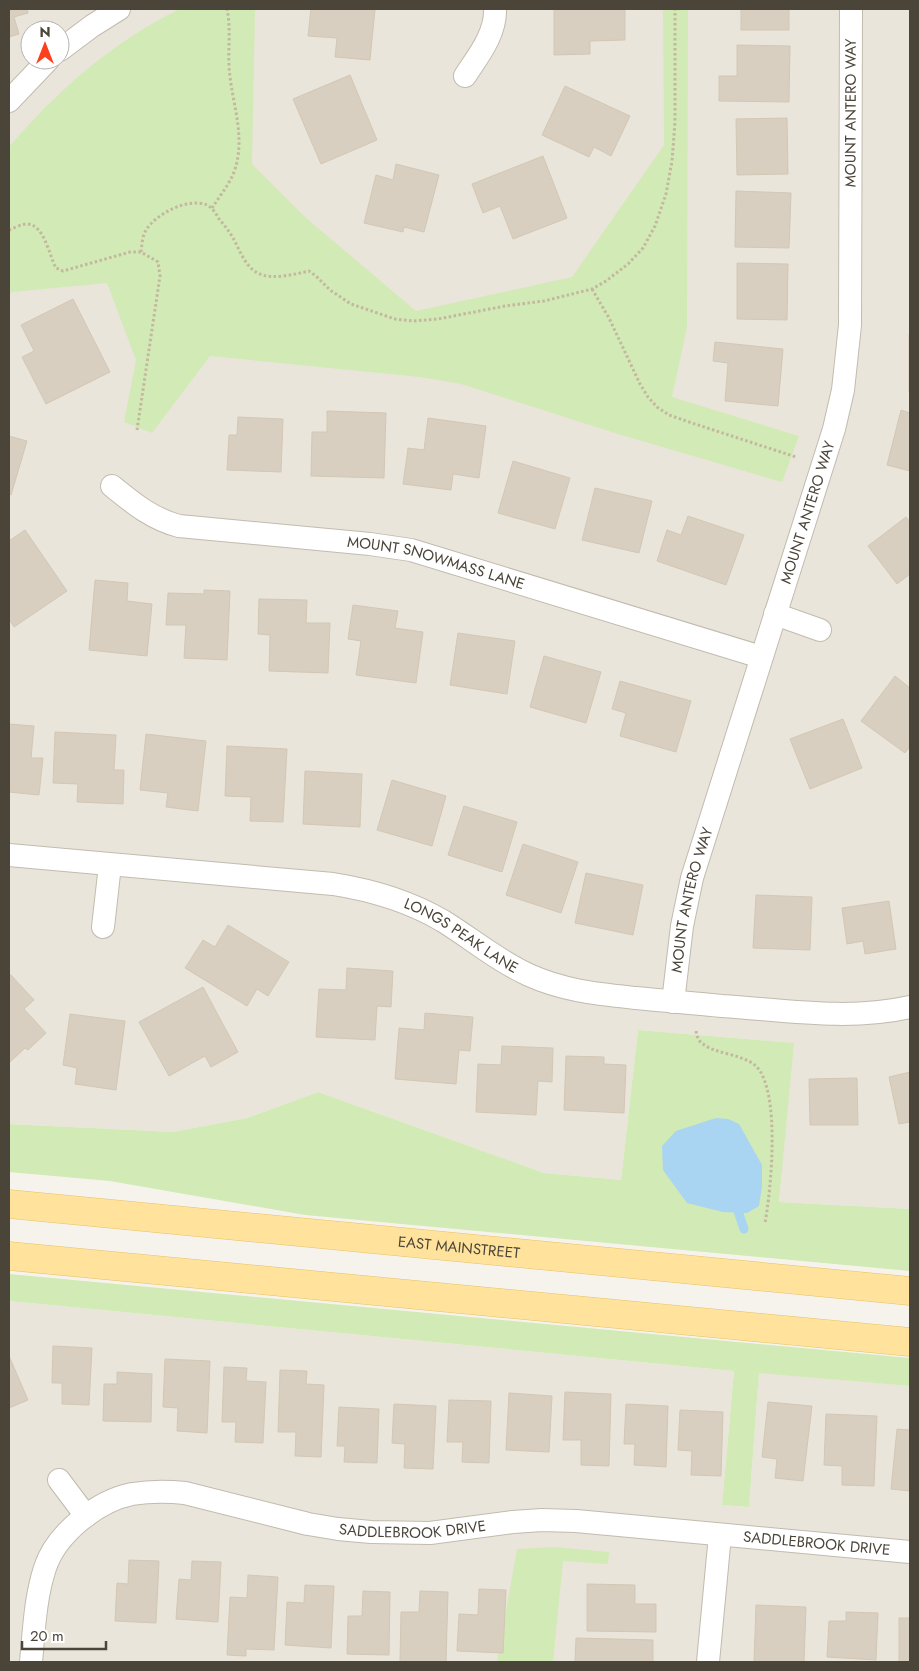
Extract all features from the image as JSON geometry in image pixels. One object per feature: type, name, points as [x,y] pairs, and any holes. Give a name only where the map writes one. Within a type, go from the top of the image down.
[{"type":"main road","name":"EAST MAINSTREET","points":[[9,1204],[910,1291]]},
{"type":"main road","points":[[9,1256],[910,1342]]},
{"type":"street","points":[[70,42],[119,9]]},
{"type":"street","points":[[465,76],[490,36],[496,19],[495,9]]},
{"type":"street","name":"MOUNT ANTERO WAY","points":[[673,1002],[682,926],[692,878],[840,407],[846,372],[850,325],[851,9]]},
{"type":"street","points":[[9,101],[38,70]]},
{"type":"street","name":"MOUNT SNOWMASS LANE","points":[[112,486],[151,516],[163,522],[179,526],[370,544],[411,550],[761,657]]},
{"type":"street","points":[[775,614],[820,630]]},
{"type":"street","name":"LONGS PEAK LANE","points":[[9,855],[110,866],[333,884],[380,893],[425,911],[513,967],[543,981],[584,992],[673,1002],[842,1015],[894,1011],[910,1007]]},
{"type":"street","points":[[102,927],[110,866]]},
{"type":"street","points":[[60,1480],[86,1516]]},
{"type":"street","name":"SADDLEBROOK DRIVE","points":[[31,1662],[35,1618],[46,1566],[55,1547],[86,1516],[108,1503],[130,1495],[165,1491],[204,1497],[308,1524],[371,1532],[430,1533],[514,1522],[542,1520],[576,1521],[910,1552]]},
{"type":"street","points":[[708,1662],[720,1535]]},
{"type":"path","points":[[212,208],[234,172],[240,144],[228,65],[230,26],[227,9]]},
{"type":"path","points":[[141,252],[143,236],[158,217],[166,212],[192,203],[212,208],[228,230],[244,258],[257,273],[273,276],[309,271],[330,290],[351,304],[395,319],[413,321],[438,319],[505,306],[544,301],[592,289],[618,272],[637,256],[654,226],[666,194],[672,161],[675,122],[674,9]]},
{"type":"path","points":[[9,230],[24,224],[35,226],[41,231],[56,268],[64,271],[130,252],[141,252],[158,262],[160,276],[137,430]]},
{"type":"path","points":[[592,289],[609,318],[640,384],[648,398],[657,407],[669,415],[796,457]]},
{"type":"path","points":[[696,1031],[698,1039],[703,1045],[743,1059],[755,1066],[765,1081],[771,1122],[772,1161],[765,1223]]},
{"type":"shaded area","points":[[9,9],[910,9],[910,1209],[779,1202],[793,1043],[638,1030],[621,1180],[544,1173],[318,1092],[247,1118],[173,1132],[9,1124]]},
{"type":"shaded area","points":[[9,1301],[734,1371],[722,1505],[749,1507],[759,1372],[910,1386],[910,1662],[9,1662]]},
{"type":"green space","points":[[180,9],[255,9],[252,164],[305,217],[416,311],[572,277],[664,145],[663,9],[688,9],[687,327],[672,397],[799,436],[782,482],[618,434],[461,384],[420,377],[210,356],[152,433],[124,422],[136,360],[107,283],[12,292],[9,295],[9,147],[47,106],[87,69],[131,36]]},
{"type":"green space","points":[[638,1030],[794,1043],[779,1202],[910,1209],[910,1271],[305,1215],[110,1181],[9,1172],[9,1124],[173,1132],[247,1118],[318,1092],[544,1173],[621,1180]]},
{"type":"green space","points":[[9,1274],[910,1358],[910,1386],[759,1373],[749,1507],[722,1505],[734,1371],[9,1301]]},
{"type":"green space","points":[[554,1547],[609,1552],[608,1564],[563,1561],[553,1662],[497,1662],[517,1549]]},
{"type":"water","points":[[716,1118],[728,1119],[739,1124],[762,1165],[762,1186],[759,1206],[747,1213],[723,1212],[687,1203],[663,1170],[662,1146],[676,1131]]},
{"type":"building","points":[[9,9],[27,9],[28,13],[14,17],[19,34],[9,37]]},
{"type":"building","points":[[311,9],[375,9],[370,60],[335,57],[337,38],[308,36]]},
{"type":"building","points":[[554,9],[625,9],[625,40],[590,41],[590,54],[554,55]]},
{"type":"building","points":[[741,9],[789,9],[789,30],[741,30]]},
{"type":"building","points":[[737,45],[790,46],[789,102],[719,101],[719,76],[737,76]]},
{"type":"building","points":[[350,75],[377,140],[321,164],[293,99]]},
{"type":"building","points":[[565,86],[630,116],[611,156],[594,147],[589,157],[542,135]]},
{"type":"building","points":[[787,118],[788,174],[737,175],[736,119]]},
{"type":"building","points":[[543,156],[567,218],[513,239],[500,206],[483,213],[472,184]]},
{"type":"building","points":[[396,164],[439,175],[424,232],[404,227],[403,232],[364,223],[376,175],[393,180]]},
{"type":"building","points":[[736,191],[791,193],[789,248],[735,247]]},
{"type":"building","points":[[737,263],[788,264],[787,320],[737,319]]},
{"type":"building","points":[[73,299],[110,372],[46,404],[22,357],[34,351],[21,325]]},
{"type":"building","points":[[910,335],[910,391],[909,391]]},
{"type":"building","points":[[715,342],[783,349],[778,406],[725,401],[728,363],[713,361]]},
{"type":"building","points":[[901,410],[910,413],[910,471],[887,465]]},
{"type":"building","points":[[327,411],[386,413],[384,478],[311,476],[312,432],[327,432]]},
{"type":"building","points":[[238,417],[283,419],[281,472],[227,470],[229,435],[237,435]]},
{"type":"building","points":[[428,418],[486,426],[479,478],[453,474],[451,490],[403,484],[408,448],[424,450]]},
{"type":"building","points":[[9,436],[27,441],[11,495],[9,494]]},
{"type":"building","points":[[513,461],[570,478],[555,529],[498,513]]},
{"type":"building","points":[[595,488],[652,501],[639,553],[582,540]]},
{"type":"building","points":[[688,516],[744,535],[726,585],[657,561],[667,530],[681,535]]},
{"type":"building","points":[[906,517],[910,522],[910,574],[897,584],[868,546]]},
{"type":"building","points":[[25,530],[67,591],[14,627],[9,619],[9,541]]},
{"type":"building","points":[[95,580],[128,583],[127,601],[152,604],[147,656],[89,650]]},
{"type":"building","points":[[204,590],[230,591],[227,660],[184,658],[186,625],[166,625],[168,593],[204,594]]},
{"type":"building","points":[[259,599],[307,600],[306,623],[330,623],[328,673],[269,671],[270,635],[258,634]]},
{"type":"building","points":[[353,605],[398,611],[395,628],[423,632],[416,683],[356,675],[361,641],[348,639]]},
{"type":"building","points":[[458,633],[515,641],[507,694],[450,685]]},
{"type":"building","points":[[544,656],[601,672],[586,723],[530,707]]},
{"type":"building","points":[[895,676],[910,688],[910,746],[905,753],[861,721]]},
{"type":"building","points":[[620,681],[691,701],[676,752],[620,736],[626,713],[612,709]]},
{"type":"building","points":[[843,719],[862,768],[810,789],[790,739]]},
{"type":"building","points":[[9,724],[34,726],[31,758],[43,758],[39,795],[9,792]]},
{"type":"building","points":[[55,732],[116,735],[114,770],[124,770],[123,804],[77,802],[78,784],[53,783]]},
{"type":"building","points":[[146,734],[206,741],[198,811],[166,807],[168,793],[140,790]]},
{"type":"building","points":[[227,746],[287,749],[283,822],[250,821],[251,797],[225,796]]},
{"type":"building","points":[[305,771],[362,774],[360,827],[303,824]]},
{"type":"building","points":[[392,780],[446,796],[432,846],[377,830]]},
{"type":"building","points":[[464,806],[517,822],[502,872],[448,855]]},
{"type":"building","points":[[523,844],[578,862],[561,913],[506,895]]},
{"type":"building","points":[[586,873],[643,885],[633,935],[575,923]]},
{"type":"building","points":[[756,895],[812,897],[810,950],[753,948]]},
{"type":"building","points":[[889,901],[896,949],[865,954],[863,941],[847,944],[842,908]]},
{"type":"building","points":[[228,925],[289,962],[268,996],[257,989],[247,1006],[185,968],[203,940],[215,947]]},
{"type":"building","points":[[347,968],[393,971],[391,1007],[377,1006],[375,1040],[316,1037],[319,989],[346,990]]},
{"type":"building","points":[[9,973],[34,1000],[24,1009],[46,1033],[28,1050],[25,1048],[9,1063]]},
{"type":"building","points":[[203,987],[238,1052],[211,1067],[205,1056],[169,1076],[139,1022]]},
{"type":"building","points":[[425,1013],[473,1017],[470,1051],[459,1050],[456,1084],[395,1079],[399,1028],[424,1030]]},
{"type":"building","points":[[70,1014],[125,1021],[116,1090],[75,1084],[77,1068],[63,1065]]},
{"type":"building","points":[[502,1046],[553,1048],[552,1082],[538,1081],[536,1115],[476,1112],[478,1064],[501,1065]]},
{"type":"building","points":[[566,1056],[604,1057],[604,1064],[626,1065],[624,1113],[564,1110]]},
{"type":"building","points":[[910,1072],[910,1122],[899,1124],[889,1077]]},
{"type":"building","points":[[857,1078],[858,1125],[810,1125],[809,1079]]},
{"type":"building","points":[[53,1346],[92,1348],[89,1405],[62,1404],[62,1383],[52,1383]]},
{"type":"building","points":[[9,1356],[28,1400],[9,1408]]},
{"type":"building","points":[[165,1359],[210,1361],[207,1433],[177,1431],[178,1408],[163,1407]]},
{"type":"building","points":[[224,1367],[247,1368],[246,1381],[266,1382],[263,1443],[235,1442],[236,1422],[222,1422]]},
{"type":"building","points":[[280,1370],[307,1371],[306,1384],[324,1385],[321,1457],[295,1456],[296,1432],[278,1432]]},
{"type":"building","points":[[117,1372],[152,1374],[151,1422],[103,1421],[104,1384],[117,1384]]},
{"type":"building","points":[[565,1392],[611,1394],[609,1466],[581,1465],[581,1440],[563,1440]]},
{"type":"building","points":[[509,1393],[552,1396],[549,1452],[506,1450]]},
{"type":"building","points":[[449,1400],[491,1401],[489,1463],[462,1462],[463,1442],[447,1442]]},
{"type":"building","points":[[768,1402],[812,1406],[803,1481],[775,1478],[777,1459],[762,1457]]},
{"type":"building","points":[[394,1404],[436,1406],[433,1469],[404,1468],[405,1444],[392,1443]]},
{"type":"building","points":[[626,1404],[668,1406],[666,1467],[634,1465],[635,1444],[624,1444]]},
{"type":"building","points":[[339,1407],[379,1409],[377,1463],[344,1462],[345,1446],[337,1446]]},
{"type":"building","points":[[680,1410],[723,1412],[721,1476],[691,1475],[692,1451],[678,1450]]},
{"type":"building","points":[[826,1414],[877,1416],[874,1486],[842,1485],[842,1466],[824,1465]]},
{"type":"building","points":[[897,1429],[910,1430],[910,1491],[891,1489]]},
{"type":"building","points":[[129,1560],[159,1561],[156,1623],[115,1621],[117,1583],[128,1584]]},
{"type":"building","points":[[192,1561],[221,1562],[218,1622],[176,1619],[179,1579],[191,1580]]},
{"type":"building","points":[[248,1575],[278,1577],[274,1650],[246,1649],[246,1656],[227,1655],[230,1597],[247,1598]]},
{"type":"building","points":[[587,1584],[635,1585],[635,1604],[656,1604],[656,1632],[587,1631]]},
{"type":"building","points":[[305,1585],[334,1586],[331,1648],[285,1645],[287,1602],[304,1603]]},
{"type":"building","points":[[479,1589],[506,1590],[503,1653],[457,1651],[459,1614],[478,1615]]},
{"type":"building","points":[[363,1591],[390,1592],[389,1655],[347,1654],[348,1616],[362,1616]]},
{"type":"building","points":[[420,1591],[448,1592],[446,1662],[400,1662],[401,1612],[419,1612]]},
{"type":"building","points":[[756,1605],[806,1607],[804,1662],[754,1662]]},
{"type":"building","points":[[846,1612],[878,1613],[876,1660],[827,1657],[829,1621],[846,1621]]},
{"type":"building","points":[[899,1618],[910,1618],[910,1662],[899,1662]]},
{"type":"building","points":[[576,1638],[653,1640],[653,1662],[575,1662]]},
{"type":"waterway","points":[[735,1202],[744,1229]]}]
